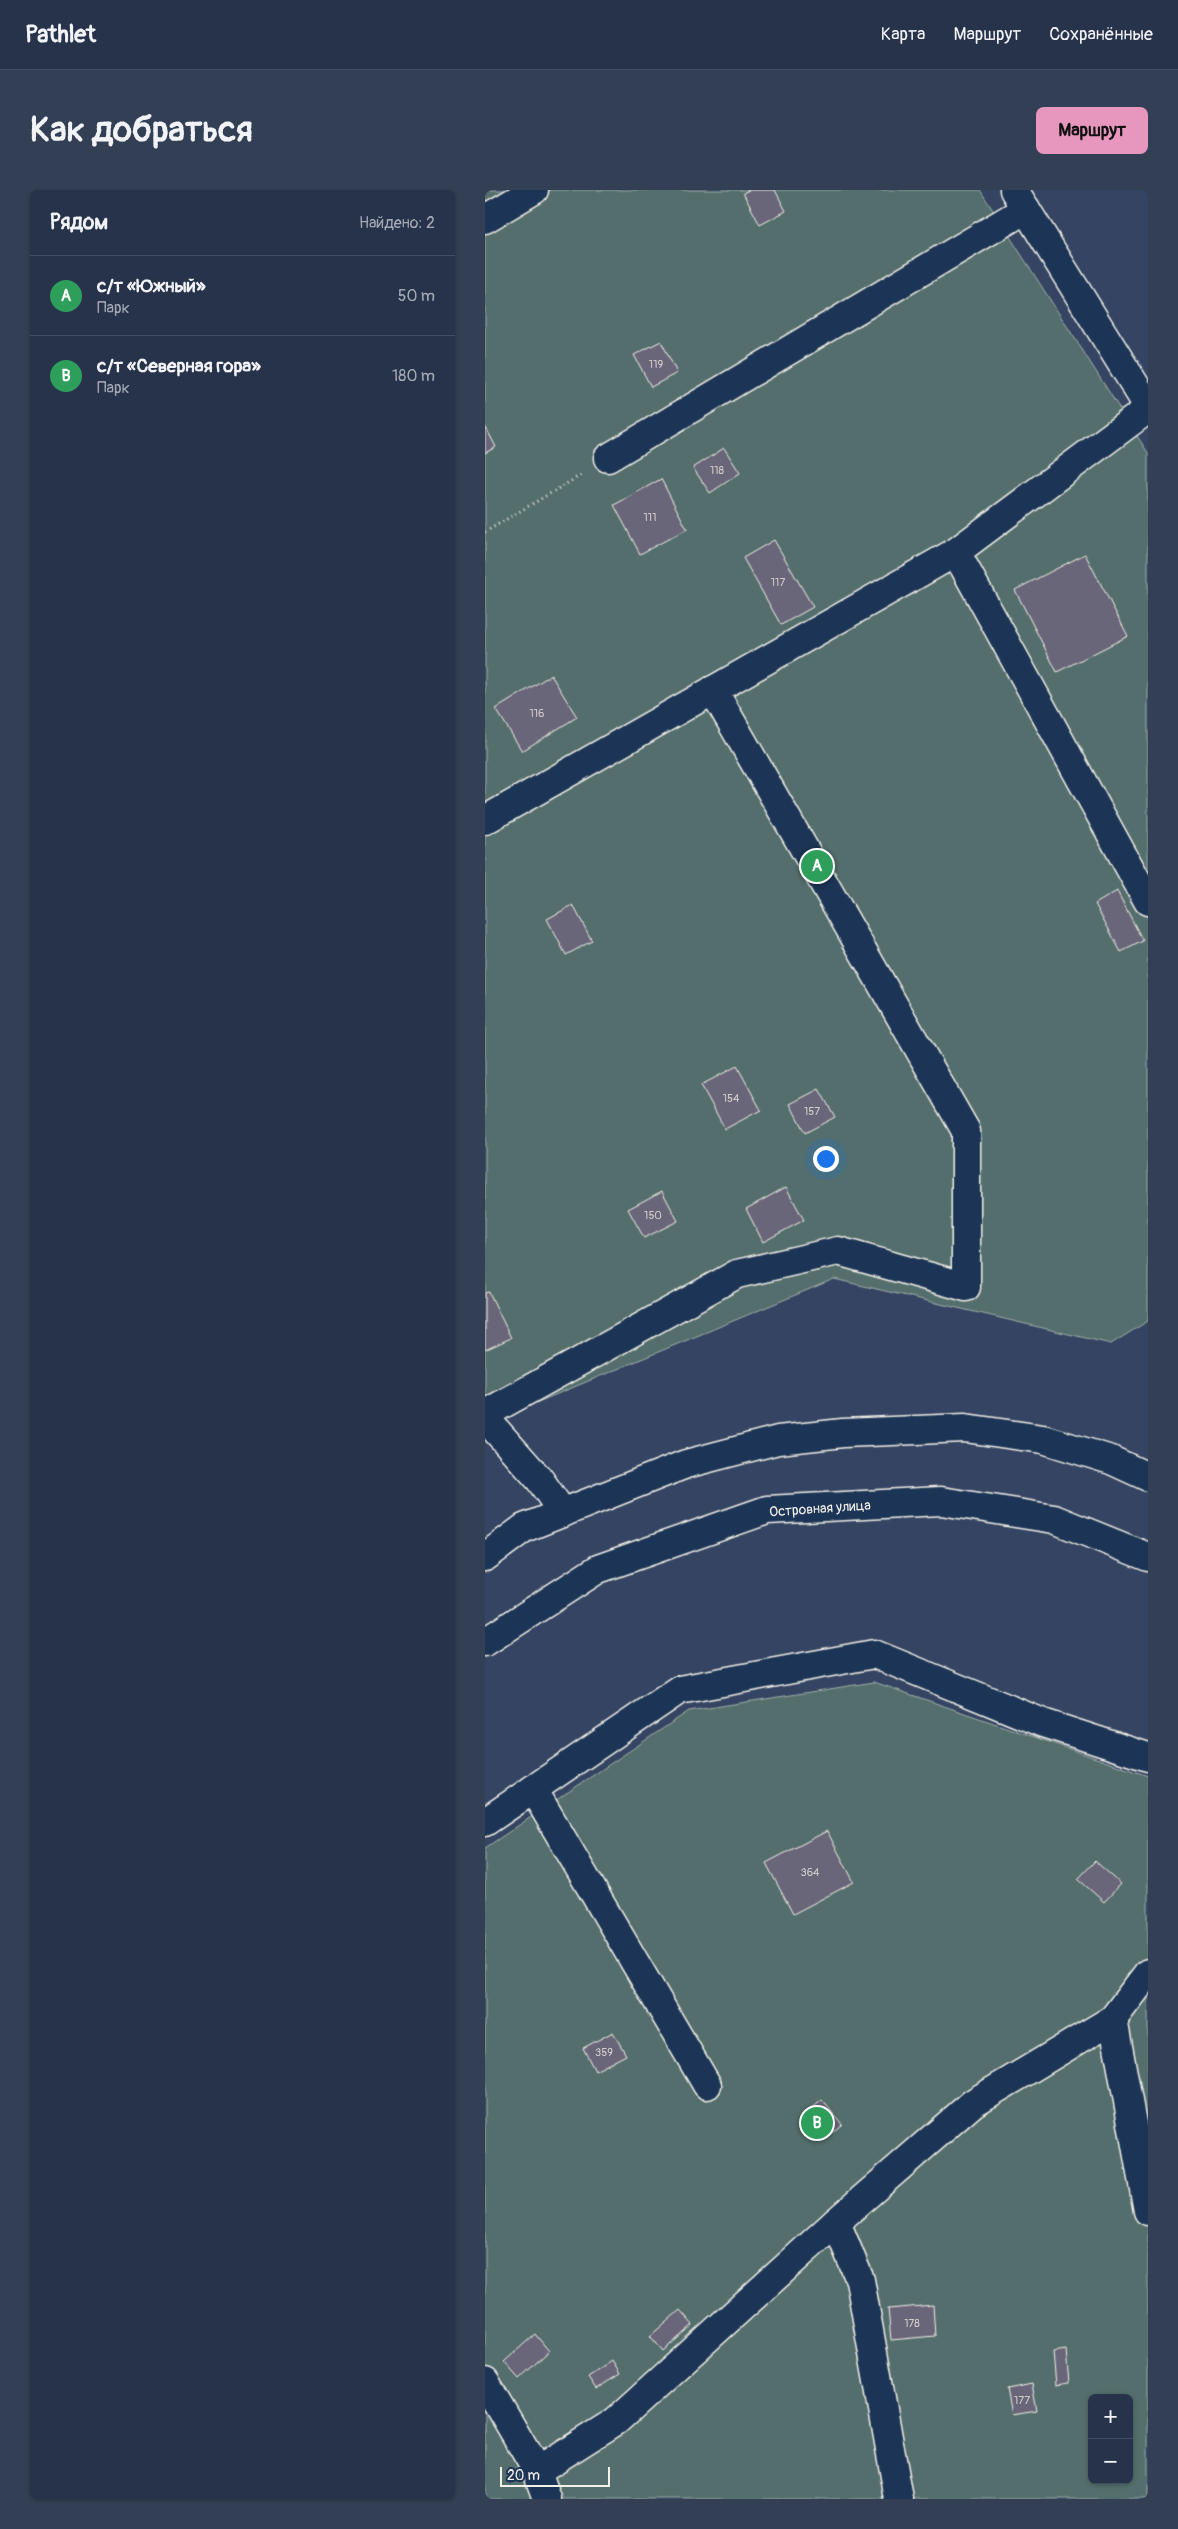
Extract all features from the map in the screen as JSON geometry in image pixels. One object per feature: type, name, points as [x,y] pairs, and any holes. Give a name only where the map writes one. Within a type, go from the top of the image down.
[{"type":"main road","points":[[485,219],[534,190]]},
{"type":"main road","points":[[485,820],[956,552],[1148,408],[1020,199],[608,458]]},
{"type":"main road","points":[[956,552],[1148,901]]},
{"type":"main road","points":[[485,1414],[737,1274],[838,1251],[966,1287],[965,1132],[713,690]]},
{"type":"main road","points":[[485,1418],[540,1480],[563,1513]]},
{"type":"main road","points":[[485,1557],[524,1528],[686,1464],[778,1440],[843,1433],[975,1430],[1043,1440],[1111,1460],[1148,1477]]},
{"type":"main road","name":"Островная улица","points":[[485,1642],[598,1569],[767,1510],[941,1501],[1054,1519],[1148,1557]]},
{"type":"main road","points":[[485,1822],[679,1690],[874,1654],[1043,1723],[1148,1757]]},
{"type":"main road","points":[[533,1789],[707,2085]]},
{"type":"main road","points":[[537,2471],[616,2421],[836,2222],[973,2103],[1113,2019],[1148,1973]]},
{"type":"main road","points":[[1113,2019],[1148,2211]]},
{"type":"main road","points":[[836,2222],[860,2280],[899,2499]]},
{"type":"main road","points":[[485,2382],[537,2471],[547,2499]]},
{"type":"path","points":[[485,532],[608,458]]},
{"type":"green space","points":[[485,190],[980,190],[1148,453],[1148,1321],[1111,1344],[834,1279],[485,1424]]},
{"type":"green space","points":[[874,1682],[1148,1776],[1148,2499],[485,2499],[485,1848],[689,1711]]},
{"type":"building","points":[[749,190],[775,190],[786,211],[760,225],[743,193]]},
{"type":"building","points":[[661,341],[677,373],[651,387],[634,355]]},
{"type":"building","points":[[485,426],[496,447],[485,453]]},
{"type":"building","points":[[724,448],[740,473],[710,493],[693,468]]},
{"type":"building","points":[[661,479],[687,529],[640,554],[614,505]]},
{"type":"building","points":[[774,540],[813,607],[781,625],[743,558]]},
{"type":"building","points":[[1085,554],[1128,636],[1057,672],[1015,590]]},
{"type":"building","points":[[551,675],[577,717],[522,751],[496,709]]},
{"type":"building","points":[[1117,891],[1143,941],[1121,952],[1095,904]]},
{"type":"building","points":[[573,905],[592,941],[566,955],[547,919]]},
{"type":"building","points":[[737,1066],[761,1110],[725,1129],[701,1085]]},
{"type":"building","points":[[819,1089],[835,1117],[805,1133],[790,1104]]},
{"type":"building","points":[[786,1187],[804,1220],[763,1242],[746,1209]]},
{"type":"building","points":[[662,1191],[678,1221],[644,1238],[628,1209]]},
{"type":"building","points":[[489,1292],[511,1338],[485,1350],[485,1293]]},
{"type":"building","points":[[827,1831],[854,1882],[793,1914],[766,1863]]},
{"type":"building","points":[[1095,1861],[1121,1884],[1104,1902],[1078,1879]]},
{"type":"building","points":[[613,2032],[626,2055],[595,2071],[583,2048]]},
{"type":"building","points":[[822,2100],[842,2124],[823,2141],[802,2117]]},
{"type":"building","points":[[933,2305],[935,2336],[891,2340],[888,2309]]},
{"type":"building","points":[[680,2310],[693,2325],[663,2351],[650,2336]]},
{"type":"building","points":[[535,2334],[549,2351],[519,2379],[504,2362]]},
{"type":"building","points":[[1066,2350],[1069,2383],[1056,2385],[1053,2352]]},
{"type":"building","points":[[612,2361],[620,2374],[596,2389],[588,2377]]},
{"type":"building","points":[[1032,2384],[1037,2411],[1012,2415],[1007,2389]]},
{"type":"place","name":"с/т «Южный»","points":[[817,866]]},
{"type":"place","name":"с/т «Северная гора»","points":[[817,2123]]}]
